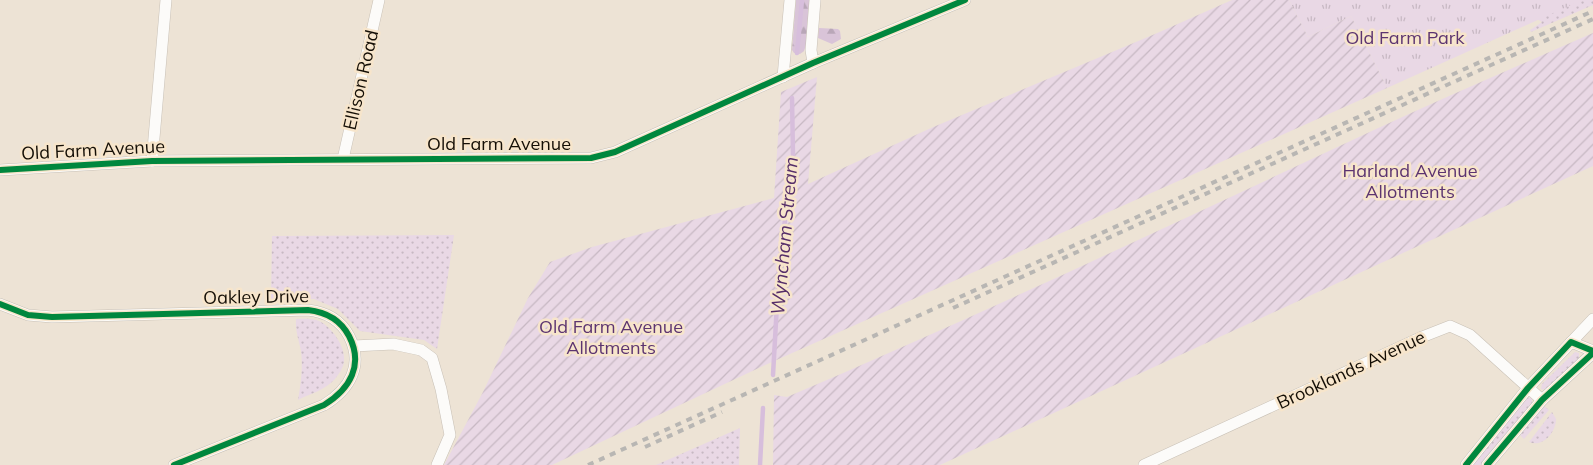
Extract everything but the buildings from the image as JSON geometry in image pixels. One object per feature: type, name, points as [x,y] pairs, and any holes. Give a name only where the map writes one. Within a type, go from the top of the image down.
[{"type":"street","points":[[152,161],[166,0]]},
{"type":"street","name":"Ellison Road","points":[[343,160],[379,0]]},
{"type":"street","points":[[783,77],[790,0]]},
{"type":"street","points":[[813,63],[811,50],[815,0]]},
{"type":"street","name":"Old Farm Avenue","points":[[0,170],[152,161],[598,157],[615,152],[813,63],[965,0]]},
{"type":"street","name":"Oakley Drive","points":[[0,304],[28,315],[47,317],[290,310],[319,312],[329,315],[337,321],[345,329],[354,346]]},
{"type":"street","points":[[1466,465],[1528,388],[1593,319]]},
{"type":"street","name":"Brooklands Avenue","points":[[1150,464],[1422,337],[1450,326],[1470,335],[1542,400]]},
{"type":"street","points":[[1487,465],[1542,400],[1593,352],[1571,342]]},
{"type":"street","points":[[174,465],[324,406],[332,401],[351,378],[356,361],[354,346],[394,344],[421,350],[432,358],[441,389],[450,436],[438,465]]},
{"type":"green space","points":[[796,0],[810,0],[806,45],[804,51],[800,54],[794,53],[792,50]]},
{"type":"green space","name":"Old Farm Avenue Allotments","points":[[1232,0],[1289,0],[1308,37],[1351,16],[1387,88],[763,366],[552,465],[444,465],[483,392],[528,298],[550,262],[592,247],[774,198],[781,92],[817,77],[808,184],[931,128]]},
{"type":"green space","name":"Old Farm Park","points":[[1289,0],[1582,0],[1387,88],[1351,16],[1308,37]]},
{"type":"green space","points":[[1503,0],[1593,0],[1593,5],[1531,32],[1530,30],[1542,22]]},
{"type":"green space","points":[[819,28],[838,29],[841,39],[832,44],[818,38]]},
{"type":"green space","name":"Harland Avenue Allotments","points":[[1593,33],[1593,166],[940,465],[773,465],[774,395],[787,397],[935,333],[1374,130]]},
{"type":"green space","points":[[454,235],[437,349],[424,340],[360,331],[338,309],[314,299],[271,299],[272,236]]},
{"type":"green space","points":[[296,319],[313,319],[324,324],[337,338],[344,356],[342,369],[331,383],[298,400],[302,363]]},
{"type":"green space","points":[[1575,352],[1579,353],[1579,359],[1546,390],[1541,389],[1542,384]]},
{"type":"green space","points":[[1526,397],[1532,398],[1532,404],[1481,465],[1470,465]]},
{"type":"green space","points":[[1544,406],[1549,410],[1524,439],[1519,434]]},
{"type":"green space","points":[[1552,412],[1556,419],[1554,429],[1548,438],[1539,443],[1529,442]]},
{"type":"green space","points":[[740,428],[739,465],[656,465]]},
{"type":"waterway","name":"Wyncham Stream","points":[[797,53],[802,0]]},
{"type":"waterway","name":"Wyncham Stream","points":[[773,375],[779,268],[793,156],[792,98]]},
{"type":"waterway","name":"Wyncham Stream","points":[[760,465],[763,408]]},
{"type":"railway","points":[[588,465],[1593,11]]},
{"type":"railway","points":[[953,308],[1593,19]]},
{"type":"railway","points":[[645,447],[722,412]]},
{"type":"cycle path","points":[[0,170],[152,161],[591,158],[615,152],[813,63],[965,0]]},
{"type":"cycle path","points":[[0,304],[28,315],[52,317],[308,310],[332,317],[341,325],[349,336],[353,347],[355,366],[347,384],[333,399],[324,405],[174,465]]},
{"type":"cycle path","points":[[1466,465],[1528,388],[1571,342],[1593,351]]},
{"type":"cycle path","points":[[1487,465],[1542,400],[1593,353]]}]
